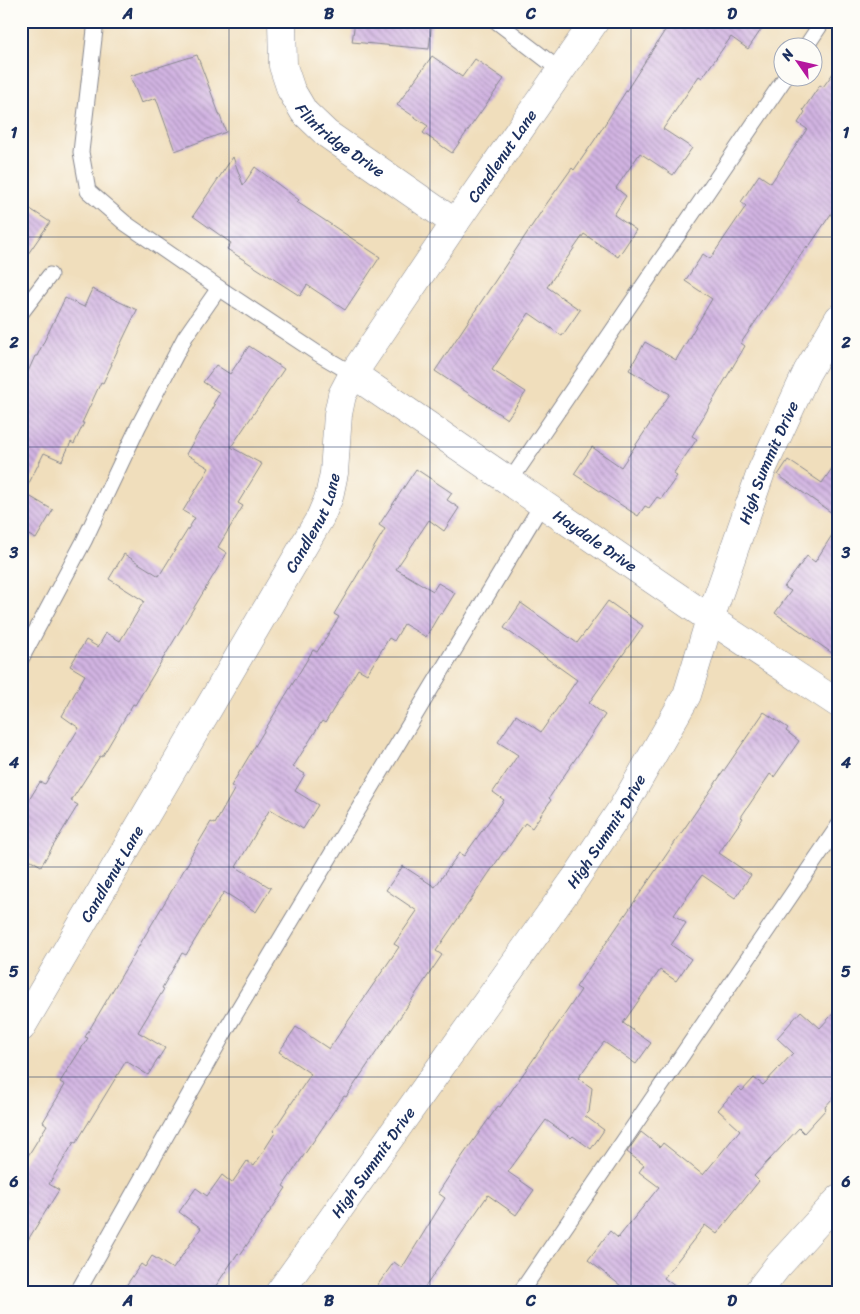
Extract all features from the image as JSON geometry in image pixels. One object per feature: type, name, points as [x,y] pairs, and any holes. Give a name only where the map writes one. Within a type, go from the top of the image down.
[{"type":"street","name":"Flintridge Drive","points":[[282,21],[283,66],[291,90],[304,112],[327,134],[455,223]]},
{"type":"street","name":"Candlenut Lane","points":[[21,1028],[320,518],[329,497],[334,473],[338,414],[342,395],[353,374],[595,21]]},
{"type":"street","name":"High Summit Drive","points":[[279,1293],[577,876],[623,808],[686,695],[710,618],[761,472],[807,372],[839,318]]},
{"type":"street","name":"Haydale Drive","points":[[353,374],[839,704]]},
{"type":"street","points":[[756,1293],[839,1199]]},
{"type":"lane","points":[[96,21],[81,152],[88,191],[125,223],[219,288],[317,353],[353,374]]},
{"type":"lane","points":[[496,21],[561,71]]},
{"type":"lane","points":[[812,38],[823,21]]},
{"type":"lane","points":[[510,481],[778,88]]},
{"type":"lane","points":[[21,313],[50,275]]},
{"type":"lane","points":[[21,660],[84,541],[138,427],[185,337],[219,288]]},
{"type":"lane","points":[[77,1293],[227,1028],[542,504]]},
{"type":"lane","points":[[520,1293],[839,825]]},
{"type":"building","points":[[355,21],[432,21],[429,49],[352,42]]},
{"type":"building","points":[[671,21],[767,21],[748,49],[731,37],[702,78],[699,76],[663,129],[692,148],[673,175],[640,153],[616,188],[626,196],[614,215],[636,230],[618,257],[584,234],[547,287],[580,310],[562,336],[529,313],[492,370],[526,392],[507,419],[435,371],[545,206],[594,141]]},
{"type":"building","points":[[197,55],[226,132],[175,151],[156,98],[141,103],[130,76]]},
{"type":"building","points":[[432,56],[462,77],[475,59],[504,79],[452,153],[423,133],[428,126],[397,105]]},
{"type":"building","points":[[839,65],[839,202],[741,343],[745,346],[692,436],[697,439],[673,474],[677,476],[661,499],[657,497],[649,508],[645,506],[638,516],[574,474],[592,447],[621,467],[670,394],[629,370],[645,342],[676,360],[712,299],[685,281],[703,254],[710,259],[746,206],[741,202],[759,175],[771,183],[807,129],[798,123],[805,112],[803,110],[818,88],[823,87]]},
{"type":"building","points":[[233,157],[243,185],[255,167],[299,200],[297,202],[380,257],[345,310],[307,285],[300,296],[227,249],[231,243],[193,216]]},
{"type":"building","points":[[21,203],[50,222],[21,264]]},
{"type":"building","points":[[92,289],[137,310],[103,383],[101,382],[74,444],[71,442],[62,461],[44,453],[24,493],[53,510],[36,539],[21,531],[22,385],[65,298],[84,307]]},
{"type":"building","points":[[249,346],[284,369],[231,447],[262,464],[238,503],[243,506],[218,547],[227,553],[135,705],[133,704],[102,757],[100,756],[71,801],[78,805],[41,866],[21,854],[21,813],[40,782],[45,784],[79,728],[62,716],[85,675],[70,666],[86,640],[98,647],[106,633],[120,641],[144,601],[109,579],[124,554],[159,576],[195,518],[183,511],[209,468],[186,454],[220,393],[203,382],[216,365],[230,374]]},
{"type":"building","points":[[839,458],[839,518],[778,475],[788,460],[822,483]]},
{"type":"building","points":[[416,469],[452,493],[447,500],[459,508],[444,531],[429,520],[396,569],[433,591],[438,583],[455,593],[442,614],[440,613],[426,637],[404,624],[394,641],[389,638],[367,674],[358,669],[325,723],[322,721],[293,767],[305,774],[295,791],[318,805],[303,829],[270,809],[236,867],[271,888],[256,912],[224,892],[186,955],[182,953],[162,988],[164,989],[138,1032],[165,1048],[148,1075],[126,1061],[49,1184],[59,1190],[21,1251],[21,1167],[47,1125],[43,1122],[65,1085],[60,1082],[88,1038],[85,1037],[211,822],[215,824],[235,788],[231,786],[313,650],[317,652],[339,617],[334,614],[385,529],[379,525]]},
{"type":"building","points":[[839,524],[839,658],[775,613],[791,591],[784,587],[807,556],[815,562]]},
{"type":"building","points":[[608,601],[643,626],[589,703],[605,715],[549,798],[551,800],[532,828],[525,823],[436,951],[442,955],[283,1186],[286,1188],[240,1255],[238,1253],[211,1293],[121,1293],[141,1264],[145,1267],[152,1256],[173,1269],[201,1228],[179,1212],[196,1188],[207,1196],[222,1175],[232,1183],[247,1161],[254,1166],[275,1133],[273,1131],[311,1074],[279,1052],[296,1027],[329,1049],[399,947],[394,944],[417,911],[386,890],[403,866],[435,887],[459,853],[464,856],[504,800],[493,792],[518,755],[498,742],[516,715],[541,732],[577,680],[504,628],[521,603],[577,643]]},
{"type":"building","points":[[764,712],[788,728],[786,731],[799,741],[774,777],[770,774],[719,853],[751,875],[735,898],[702,875],[674,915],[686,923],[671,945],[691,959],[676,981],[660,970],[623,1023],[651,1043],[636,1064],[604,1042],[578,1078],[592,1088],[589,1112],[585,1116],[604,1130],[591,1149],[573,1136],[571,1138],[546,1120],[508,1172],[534,1190],[516,1215],[488,1195],[421,1293],[372,1293],[394,1262],[402,1268],[445,1198],[438,1193],[461,1158],[498,1106],[500,1107],[563,1017],[581,990],[576,987]]},
{"type":"building","points":[[839,1007],[839,1091],[825,1107],[826,1109],[804,1133],[799,1128],[754,1176],[759,1181],[717,1234],[705,1225],[664,1278],[684,1293],[630,1293],[588,1260],[610,1231],[618,1238],[659,1187],[639,1172],[644,1165],[627,1152],[641,1132],[660,1147],[663,1143],[703,1175],[740,1130],[718,1110],[738,1087],[742,1091],[754,1078],[763,1085],[793,1053],[777,1038],[801,1011],[820,1028]]}]
